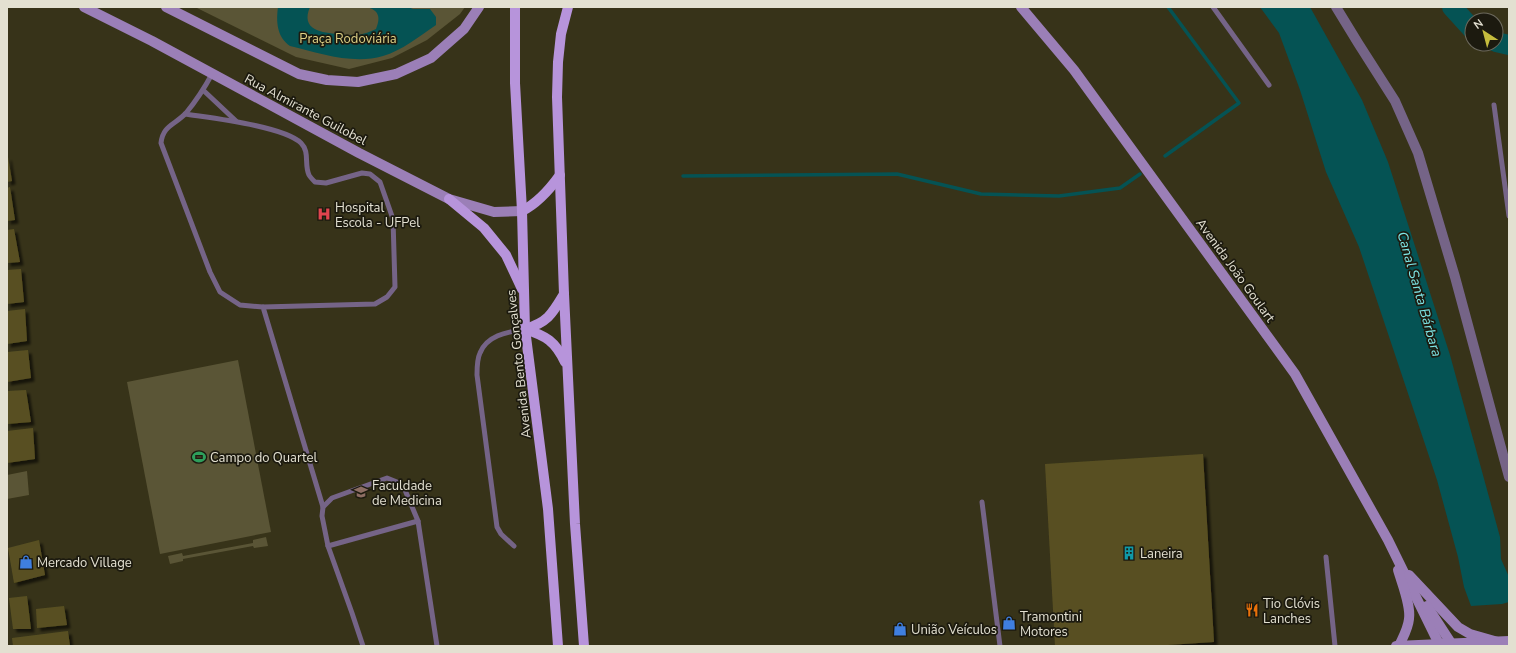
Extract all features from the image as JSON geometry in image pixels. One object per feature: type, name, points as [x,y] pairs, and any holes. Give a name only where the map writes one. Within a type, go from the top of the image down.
[{"type":"main road","name":"Rua Almirante Guilobel","points":[[84,7],[359,153],[449,198],[494,212],[522,211]]},
{"type":"main road","name":"Rua Almirante Guilobel","points":[[166,7],[299,74],[327,80],[358,82],[396,74],[431,58],[464,29],[479,7]]},
{"type":"main road","name":"Avenida Bento Gonçalves","points":[[515,7],[515,84],[522,211],[525,329],[548,509],[558,646]]},
{"type":"main road","points":[[568,7],[561,34],[557,96],[564,294],[575,524],[584,646]]},
{"type":"main road","name":"Avenida João Goulart","points":[[1021,7],[1074,70],[1294,374],[1402,567]]},
{"type":"main road","points":[[522,211],[531,206],[552,187],[560,175]]},
{"type":"main road","points":[[449,198],[484,228],[506,255],[523,291]]},
{"type":"main road","points":[[525,329],[538,325],[548,318],[564,294]]},
{"type":"main road","points":[[525,329],[549,339],[559,350],[568,367]]},
{"type":"main road","points":[[1388,540],[1402,582],[1410,618],[1408,627],[1399,646]]},
{"type":"main road","points":[[1402,567],[1458,627],[1470,634],[1498,642]]},
{"type":"main road","points":[[1402,567],[1452,645]]},
{"type":"main road","points":[[1402,567],[1440,645]]},
{"type":"main road","points":[[1396,646],[1452,645],[1509,641]]},
{"type":"street","points":[[1336,7],[1395,101],[1418,154],[1455,277],[1509,477]]},
{"type":"lane","points":[[1213,7],[1269,85]]},
{"type":"lane","points":[[185,114],[236,121],[289,135],[301,143],[306,151],[309,176],[315,182],[326,183],[362,173],[370,174],[380,182],[393,220],[395,287],[387,297],[375,304],[263,307],[240,305],[220,292],[210,272],[161,143],[162,135],[167,127],[185,114],[203,90],[212,74]]},
{"type":"lane","points":[[203,90],[236,121]]},
{"type":"lane","points":[[1494,106],[1509,216]]},
{"type":"lane","points":[[263,307],[323,507],[322,516],[328,546],[352,612],[362,646]]},
{"type":"lane","points":[[514,546],[501,534],[497,527],[476,375],[479,353],[488,342],[505,332],[525,329]]},
{"type":"lane","points":[[323,507],[332,498],[387,478],[398,482],[405,490],[418,521],[437,646]]},
{"type":"lane","points":[[982,502],[1000,646]]},
{"type":"lane","points":[[328,546],[418,521]]},
{"type":"lane","points":[[1326,557],[1335,646]]},
{"type":"green space","name":"Praça Rodoviária","points":[[195,7],[465,7],[460,14],[427,40],[392,58],[349,69],[296,57]]},
{"type":"green space","name":"Campo do Quartel","points":[[238,360],[271,532],[160,554],[127,382]]},
{"type":"green space","points":[[27,471],[29,495],[7,499],[7,475]]},
{"type":"green space","points":[[266,537],[268,546],[254,548],[253,546],[183,559],[183,561],[170,564],[168,556],[182,553],[183,556],[253,543],[253,540]]},
{"type":"water","points":[[278,7],[310,7],[308,21],[310,25],[314,29],[326,33],[356,35],[376,29],[378,15],[374,10],[366,7],[408,7],[413,9],[430,9],[436,17],[436,25],[410,43],[390,54],[372,58],[348,59],[324,55],[290,46],[282,38],[278,29]]},
{"type":"water","name":"Canal Santa Bárbara","points":[[1260,7],[1310,7],[1362,100],[1388,162],[1450,355],[1500,537],[1501,559],[1509,577],[1509,602],[1502,604],[1471,606],[1464,587],[1458,557],[1437,480],[1359,247],[1326,172],[1300,90],[1279,33]]},
{"type":"building","points":[[7,157],[12,181],[7,182]]},
{"type":"building","points":[[10,187],[15,220],[7,221],[7,188]]},
{"type":"building","points":[[14,229],[20,262],[7,263],[7,230]]},
{"type":"building","points":[[21,269],[24,302],[7,304],[7,270]]},
{"type":"building","points":[[25,309],[27,341],[7,344],[7,311]]},
{"type":"building","points":[[28,350],[31,378],[7,382],[7,352]]},
{"type":"building","points":[[26,390],[31,422],[7,424],[7,391]]},
{"type":"building","points":[[33,428],[35,459],[7,463],[7,431]]},
{"type":"building","name":"Laneira","points":[[1203,454],[1214,642],[1152,646],[1055,646],[1045,464]]},
{"type":"building","name":"Mercado Village","points":[[39,540],[45,575],[14,583],[8,548]]},
{"type":"building","points":[[27,596],[31,629],[13,629],[9,598]]},
{"type":"building","points":[[64,606],[67,625],[37,628],[36,609]]},
{"type":"building","points":[[68,631],[70,646],[13,646],[12,638]]},
{"type":"waterway","points":[[1165,156],[1239,103],[1168,7]]},
{"type":"waterway","points":[[1452,7],[1464,20]]},
{"type":"waterway","points":[[1504,44],[1509,45]]},
{"type":"waterway","points":[[683,176],[897,174],[981,194],[1059,196],[1120,188],[1140,174]]},
{"type":"place","name":"Hospital Escola - UFPel","points":[[324,214]]},
{"type":"place","name":"Campo do Quartel","points":[[199,457]]},
{"type":"place","name":"Faculdade de Medicina","points":[[361,492]]},
{"type":"place","name":"Laneira","points":[[1129,553]]},
{"type":"place","name":"Mercado Village","points":[[26,562]]},
{"type":"place","name":"Tio Clóvis Lanches","points":[[1252,610]]},
{"type":"place","name":"Tramontini Motores","points":[[1009,623]]},
{"type":"place","name":"União Veículos","points":[[900,629]]}]
